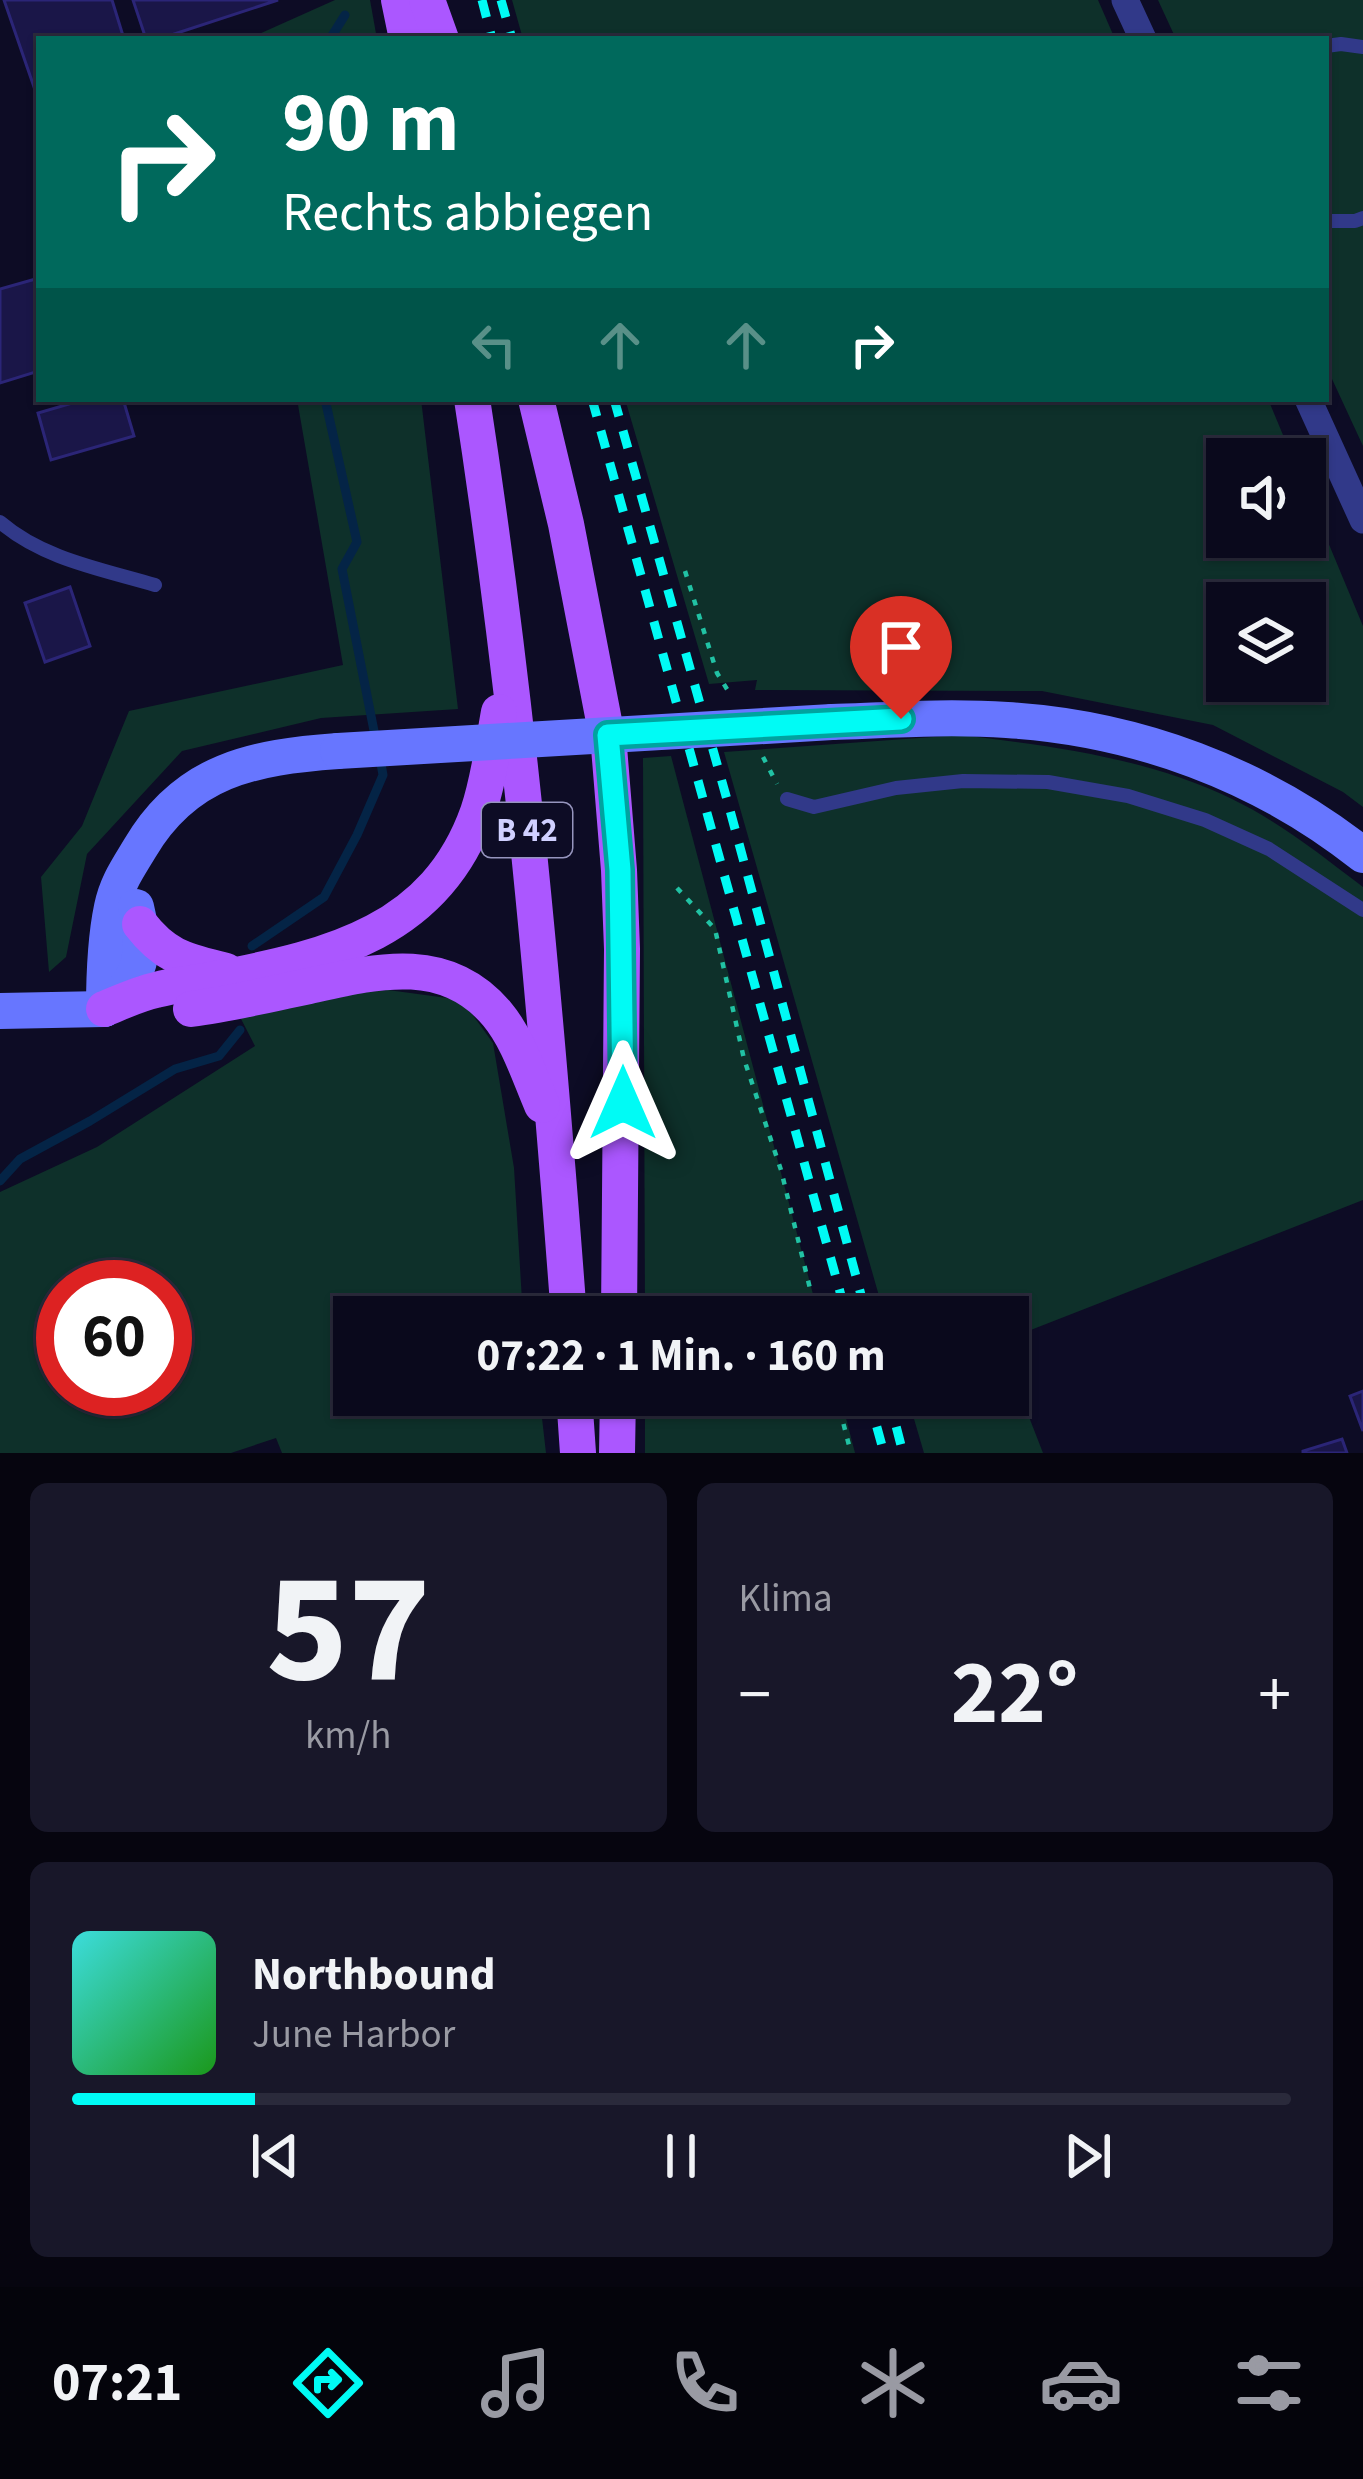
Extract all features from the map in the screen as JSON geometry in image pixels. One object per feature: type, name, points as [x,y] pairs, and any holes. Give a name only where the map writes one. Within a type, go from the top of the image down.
[{"type":"main road","points":[[399,0],[406,36]]},
{"type":"main road","points":[[427,0],[440,36]]},
{"type":"main road","name":"B 42","points":[[472,402],[509,661],[536,905],[567,1296]]},
{"type":"main road","points":[[537,402],[608,735],[622,949],[620,1296]]},
{"type":"main road","points":[[104,1009],[156,989],[324,954],[402,918],[441,880],[478,811],[509,661]]},
{"type":"main road","points":[[140,924],[177,957],[242,974]]},
{"type":"main road","points":[[104,1009],[162,1013],[361,974],[407,971],[441,976],[482,998],[508,1029],[555,1134]]},
{"type":"main road","points":[[575,1416],[578,1453]]},
{"type":"main road","points":[[617,1453],[618,1416]]},
{"type":"street","points":[[1125,0],[1142,36]]},
{"type":"street","points":[[1309,402],[1363,520]]},
{"type":"street","points":[[104,1009],[111,909],[121,876],[156,822],[203,781],[257,761],[338,751],[832,722],[936,718],[1035,723],[1102,732],[1197,760],[1276,796],[1363,855]]},
{"type":"street","points":[[0,1011],[104,1009],[117,999],[138,968],[142,949],[134,892],[136,855]]},
{"type":"lane","points":[[1329,46],[1363,47]]},
{"type":"lane","points":[[1329,220],[1363,218]]},
{"type":"lane","points":[[0,522],[39,549],[155,585]]},
{"type":"lane","points":[[787,799],[814,807],[896,788],[963,781],[1048,782],[1128,796],[1205,820],[1269,849],[1363,910]]},
{"type":"path","points":[[686,571],[717,673],[734,702]]},
{"type":"path","points":[[677,888],[715,929],[744,1059],[781,1170],[812,1296]]},
{"type":"path","points":[[841,1416],[851,1453]]},
{"type":"green space","points":[[335,0],[370,0],[376,36],[255,36]]},
{"type":"green space","points":[[512,0],[1098,0],[1114,36],[522,36]]},
{"type":"green space","points":[[1158,0],[1363,0],[1363,446],[1329,372],[1329,36],[1175,36]]},
{"type":"green space","points":[[298,402],[421,402],[458,709],[321,718],[182,751],[87,854],[66,957],[49,972],[41,877],[82,826],[129,711],[343,665]]},
{"type":"green space","points":[[626,402],[1269,402],[1284,438],[1206,438],[1206,558],[1326,558],[1326,537],[1363,626],[1363,807],[1213,725],[1042,691],[755,690],[757,680],[709,684]]},
{"type":"green space","points":[[961,735],[1030,744],[1167,773],[1232,799],[1300,840],[1363,887],[1363,1200],[1029,1331],[1029,1296],[879,1296],[724,752]]},
{"type":"green space","points":[[671,756],[813,1296],[645,1296],[643,758]]},
{"type":"green space","points":[[388,990],[462,1000],[493,1043],[514,1168],[522,1296],[333,1296],[333,1416],[541,1416],[546,1453],[282,1453],[276,1438],[231,1453],[0,1453],[0,1192],[97,1147],[255,1046],[239,1015]]},
{"type":"green space","points":[[645,1416],[845,1416],[855,1453],[645,1453]]},
{"type":"green space","points":[[913,1416],[1029,1416],[1043,1453],[924,1453]]},
{"type":"building","points":[[4,0],[112,0],[123,36],[36,36],[34,87]]},
{"type":"building","points":[[133,0],[278,0],[168,36],[145,36]]},
{"type":"building","points":[[36,279],[36,372],[0,383],[0,289]]},
{"type":"building","points":[[76,402],[124,402],[134,436],[51,460],[38,413]]},
{"type":"building","points":[[70,587],[90,646],[45,662],[25,603]]},
{"type":"building","points":[[1363,1391],[1363,1431],[1350,1396]]},
{"type":"building","points":[[1342,1439],[1347,1453],[1303,1453],[1303,1451]]},
{"type":"waterway","points":[[332,36],[345,15]]},
{"type":"waterway","points":[[326,402],[357,542],[342,569],[376,741]]},
{"type":"waterway","points":[[252,946],[324,897],[383,775],[380,758]]},
{"type":"waterway","points":[[0,1181],[20,1159],[175,1069],[219,1056],[240,1030]]},
{"type":"railway","points":[[482,0],[491,36]]},
{"type":"railway","points":[[501,0],[511,36]]},
{"type":"railway","points":[[593,402],[841,1296]]},
{"type":"railway","points":[[615,402],[861,1296]]},
{"type":"railway","points":[[874,1416],[884,1453]]},
{"type":"railway","points":[[893,1416],[903,1453]]},
{"type":"route","points":[[623,1103],[620,870],[608,735],[901,719]]}]
